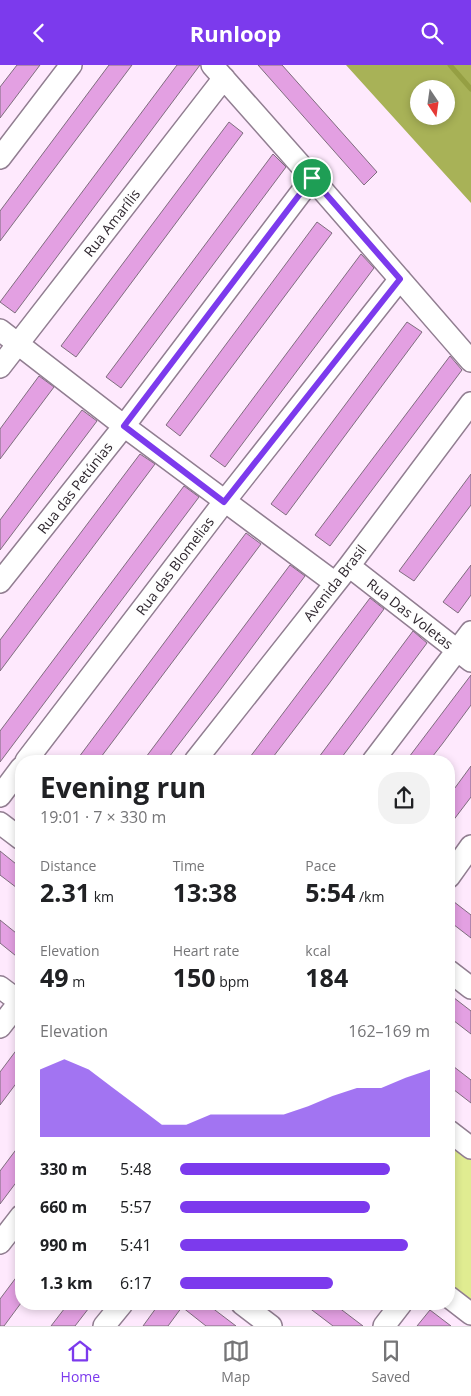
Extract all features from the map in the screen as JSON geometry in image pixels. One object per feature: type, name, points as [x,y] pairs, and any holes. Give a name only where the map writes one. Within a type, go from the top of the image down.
[{"type":"street","points":[[0,158],[71,65]]},
{"type":"street","points":[[218,72],[471,361]]},
{"type":"street","name":"Rua Amarílis","points":[[0,367],[218,72]]},
{"type":"street","name":"Rua das Petúnias","points":[[0,582],[124,426],[312,178]]},
{"type":"street","name":"Rua das Blomelias","points":[[31,755],[224,502],[400,279]]},
{"type":"street","points":[[0,330],[224,502],[335,583]]},
{"type":"street","name":"Avenida Brasil","points":[[201,755],[349,566],[471,403]]},
{"type":"street","name":"Rua Das Voletas","points":[[349,566],[464,656]]},
{"type":"street","points":[[379,755],[464,656],[471,631]]},
{"type":"street","points":[[0,796],[15,776]]},
{"type":"street","points":[[0,823],[15,834]]},
{"type":"street","points":[[455,869],[471,846]]},
{"type":"street","points":[[455,976],[471,988]]},
{"type":"street","points":[[0,987],[15,997]]},
{"type":"street","points":[[0,1027],[15,1008]]},
{"type":"street","points":[[455,1136],[471,1148]]},
{"type":"street","points":[[0,1243],[15,1224]]},
{"type":"street","points":[[455,1302],[471,1314]]},
{"type":"street","points":[[104,1326],[117,1310]]},
{"type":"street","points":[[250,1310],[271,1326]]},
{"type":"street","points":[[384,1326],[396,1310]]},
{"type":"green space","points":[[346,65],[471,65],[471,203]]},
{"type":"green space","points":[[455,1143],[471,1155],[471,1300],[455,1288]]},
{"type":"building","points":[[17,65],[40,65],[0,118],[0,87]]},
{"type":"building","points":[[109,65],[132,65],[0,241],[0,211]]},
{"type":"building","points":[[177,65],[200,65],[15,313],[0,302]]},
{"type":"building","points":[[258,65],[282,65],[377,172],[364,185]]},
{"type":"building","points":[[229,122],[243,133],[76,357],[61,346]]},
{"type":"building","points":[[273,154],[286,167],[121,388],[106,377]]},
{"type":"building","points":[[317,222],[332,233],[180,436],[166,425]]},
{"type":"building","points":[[361,254],[374,268],[225,467],[210,456]]},
{"type":"building","points":[[407,322],[422,332],[286,515],[271,504]]},
{"type":"building","points":[[450,356],[462,370],[330,546],[315,535]]},
{"type":"building","points":[[39,376],[54,387],[0,459],[0,429]]},
{"type":"building","points":[[82,410],[97,421],[0,550],[0,520]]},
{"type":"building","points":[[140,454],[155,464],[0,671],[0,640]]},
{"type":"building","points":[[471,474],[471,505],[414,581],[399,571]]},
{"type":"building","points":[[184,486],[199,497],[0,762],[0,731]]},
{"type":"building","points":[[246,533],[261,544],[103,755],[80,755]]},
{"type":"building","points":[[290,565],[305,576],[171,755],[148,755]]},
{"type":"building","points":[[471,565],[471,595],[458,613],[443,602]]},
{"type":"building","points":[[370,598],[384,609],[275,755],[252,755]]},
{"type":"building","points":[[413,631],[427,643],[343,755],[320,755]]},
{"type":"building","points":[[471,675],[471,705],[443,743],[434,755],[411,755]]},
{"type":"building","points":[[471,766],[471,797],[455,818],[455,788]]},
{"type":"building","points":[[0,851],[15,863],[15,886],[0,875]]},
{"type":"building","points":[[455,903],[471,915],[471,938],[455,926]]},
{"type":"building","points":[[0,920],[15,932],[15,955],[0,943]]},
{"type":"building","points":[[455,999],[471,1011],[471,1034],[455,1022]]},
{"type":"building","points":[[15,1052],[15,1085],[0,1105],[0,1072]]},
{"type":"building","points":[[455,1068],[471,1080],[471,1103],[455,1091]]},
{"type":"building","points":[[15,1151],[15,1184],[0,1204],[0,1171]]},
{"type":"building","points":[[15,1279],[16,1310],[4,1326],[0,1326],[0,1299]]},
{"type":"building","points":[[63,1310],[87,1310],[75,1326],[51,1326]]},
{"type":"building","points":[[155,1310],[180,1310],[168,1326],[143,1326]]},
{"type":"building","points":[[186,1310],[215,1310],[236,1326],[206,1326]]},
{"type":"building","points":[[312,1310],[342,1310],[363,1326],[333,1326]]},
{"type":"building","points":[[430,1310],[451,1326],[417,1326]]},
{"type":"waterway","points":[[450,65],[471,89]]},
{"type":"route","points":[[312,178],[400,279],[224,502],[124,426],[312,178]]}]
